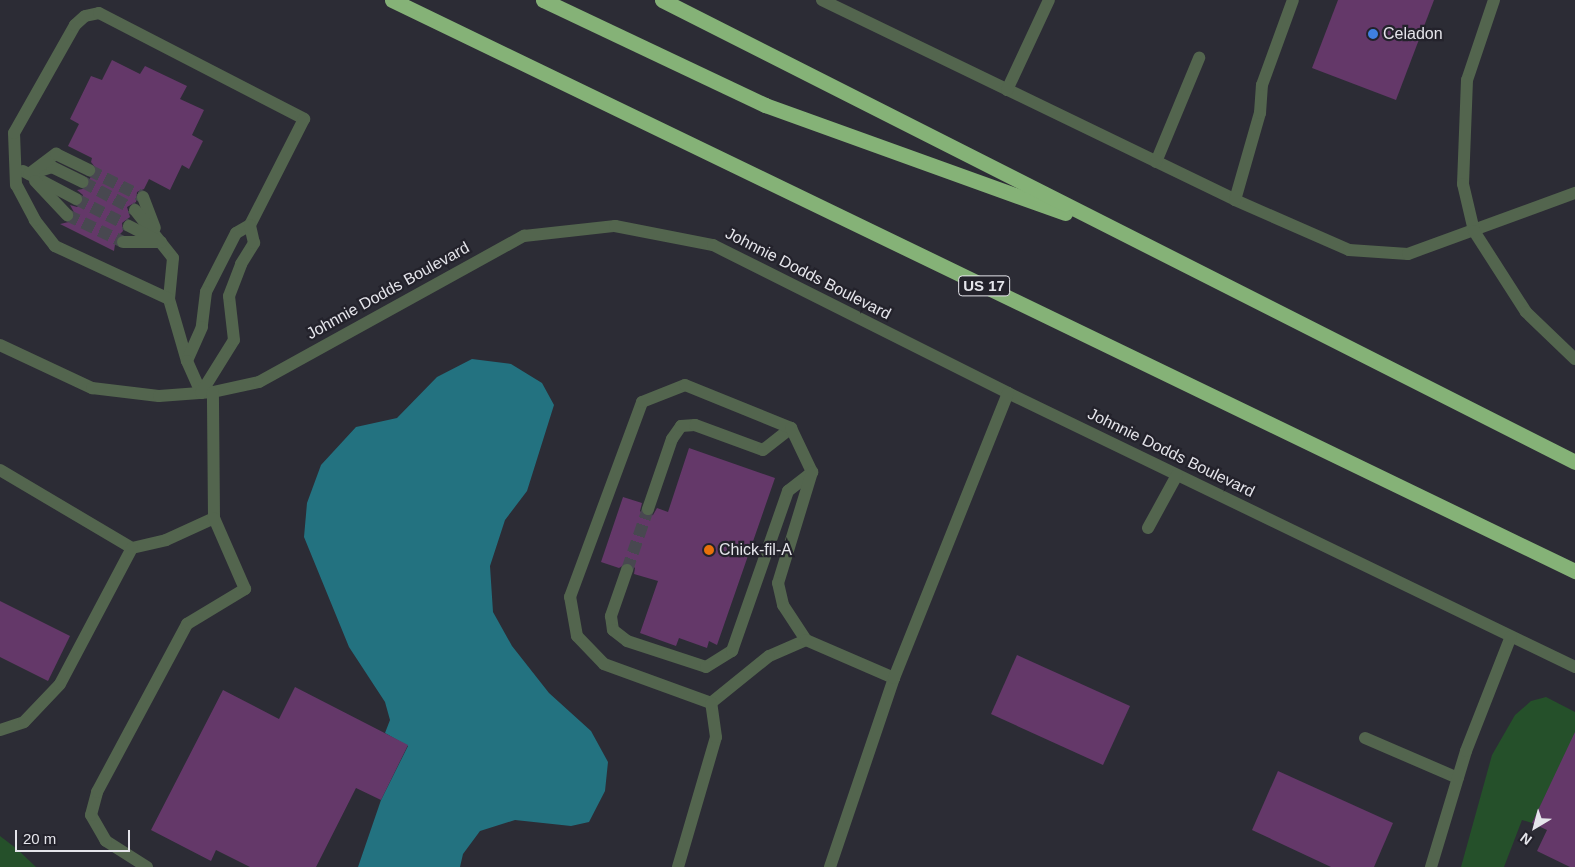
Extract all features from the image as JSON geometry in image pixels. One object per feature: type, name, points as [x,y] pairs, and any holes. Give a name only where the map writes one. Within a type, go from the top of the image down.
[{"type":"highway","name":"US 17","points":[[392,0],[1575,571]]},
{"type":"highway","points":[[543,0],[765,105],[1125,234]]},
{"type":"highway","points":[[662,0],[1575,462]]},
{"type":"street","points":[[1007,90],[1048,0]]},
{"type":"street","points":[[1235,200],[1260,113],[1262,85],[1293,0]]},
{"type":"street","points":[[1494,0],[1467,80],[1463,184],[1474,230],[1526,312],[1575,359]]},
{"type":"street","points":[[825,1],[1235,200],[1349,250],[1408,254],[1575,193]]},
{"type":"street","points":[[169,299],[55,246],[35,220],[16,185],[14,133],[75,26],[85,16],[99,13],[304,118],[250,225],[236,233],[206,292],[202,327],[187,361]]},
{"type":"street","points":[[1156,162],[1199,58]]},
{"type":"street","points":[[29,174],[56,154],[89,170]]},
{"type":"street","points":[[15,166],[76,199]]},
{"type":"street","points":[[29,174],[52,167],[83,182]]},
{"type":"street","points":[[29,174],[67,215]]},
{"type":"street","points":[[143,197],[161,242]]},
{"type":"street","points":[[135,210],[173,258],[169,299],[187,361],[207,393],[214,518],[245,589],[187,624],[97,792],[91,815],[106,841],[147,867]]},
{"type":"street","points":[[207,393],[234,340],[229,296],[241,264],[254,243],[250,225]]},
{"type":"street","points":[[130,226],[161,242]]},
{"type":"street","name":"Johnnie Dodds Boulevard","points":[[0,345],[92,388],[159,396],[207,393],[259,382],[524,236],[615,226],[713,245],[1008,393],[1575,667]]},
{"type":"street","points":[[123,242],[161,242]]},
{"type":"street","points":[[711,703],[604,664],[577,636],[570,597],[642,402],[685,385],[790,428],[812,472],[778,583],[783,606],[806,640],[894,678]]},
{"type":"street","points":[[830,867],[894,678],[1008,393]]},
{"type":"street","points":[[648,509],[672,439],[681,426],[695,425],[763,450],[790,428]]},
{"type":"street","points":[[0,470],[132,548],[166,540],[214,518]]},
{"type":"street","points":[[626,570],[611,616],[612,630],[627,641],[706,667],[732,651],[788,491],[812,472]]},
{"type":"street","points":[[1148,528],[1177,475]]},
{"type":"street","points":[[0,730],[24,722],[60,684],[132,548]]},
{"type":"street","points":[[1431,867],[1458,778],[1510,636]]},
{"type":"street","points":[[711,703],[769,656],[806,640]]},
{"type":"street","points":[[678,867],[716,738],[711,703]]},
{"type":"street","points":[[1365,738],[1458,778]]},
{"type":"green space","points":[[1546,697],[1575,712],[1575,772],[1556,774],[1532,823],[1522,820],[1504,867],[1461,867],[1492,755],[1515,715],[1531,701]]},
{"type":"green space","points":[[0,836],[17,849],[36,867],[0,867]]},
{"type":"water","points":[[472,359],[511,364],[542,383],[554,405],[527,491],[505,520],[490,566],[493,612],[512,646],[549,693],[591,731],[608,762],[605,791],[589,822],[571,826],[515,820],[480,831],[463,854],[460,867],[358,867],[381,800],[408,746],[385,733],[390,720],[385,702],[349,647],[304,537],[307,503],[321,465],[356,427],[397,418],[437,377]]},
{"type":"building","name":"Celadon","points":[[1338,0],[1434,0],[1396,100],[1312,68]]},
{"type":"building","points":[[112,60],[140,74],[145,66],[187,86],[180,99],[204,110],[192,135],[203,141],[189,169],[182,165],[170,190],[149,179],[144,189],[137,192],[136,202],[127,207],[130,217],[122,223],[123,231],[116,238],[114,251],[60,224],[73,221],[75,214],[70,205],[77,207],[83,203],[83,195],[77,190],[88,188],[90,178],[97,170],[91,162],[92,158],[68,146],[79,124],[70,119],[91,76],[102,80]]},
{"type":"building","name":"Chick-fil-A","points":[[689,448],[775,478],[717,645],[709,641],[707,648],[679,638],[676,646],[640,633],[658,581],[634,574],[635,568],[629,562],[619,568],[601,562],[623,497],[642,503],[640,511],[646,517],[653,515],[657,508],[668,512]]},
{"type":"building","points":[[0,601],[70,636],[48,681],[0,657]]},
{"type":"building","points":[[1017,655],[1130,706],[1103,765],[991,714]]},
{"type":"building","points":[[295,687],[408,745],[381,800],[356,788],[316,867],[250,867],[216,850],[211,861],[151,830],[223,690],[279,719]]},
{"type":"building","points":[[1575,732],[1575,867],[1570,867],[1537,851],[1547,830],[1532,823]]},
{"type":"building","points":[[1278,771],[1393,823],[1374,867],[1331,867],[1252,830]]},
{"type":"tunnel","points":[[89,170],[143,197]]},
{"type":"tunnel","points":[[83,182],[135,210]]},
{"type":"tunnel","points":[[76,199],[129,226]]},
{"type":"tunnel","points":[[67,215],[123,242]]},
{"type":"tunnel","points":[[627,570],[648,509]]},
{"type":"place","name":"Celadon","points":[[1373,34]]},
{"type":"place","name":"Chick-fil-A","points":[[709,550]]}]
